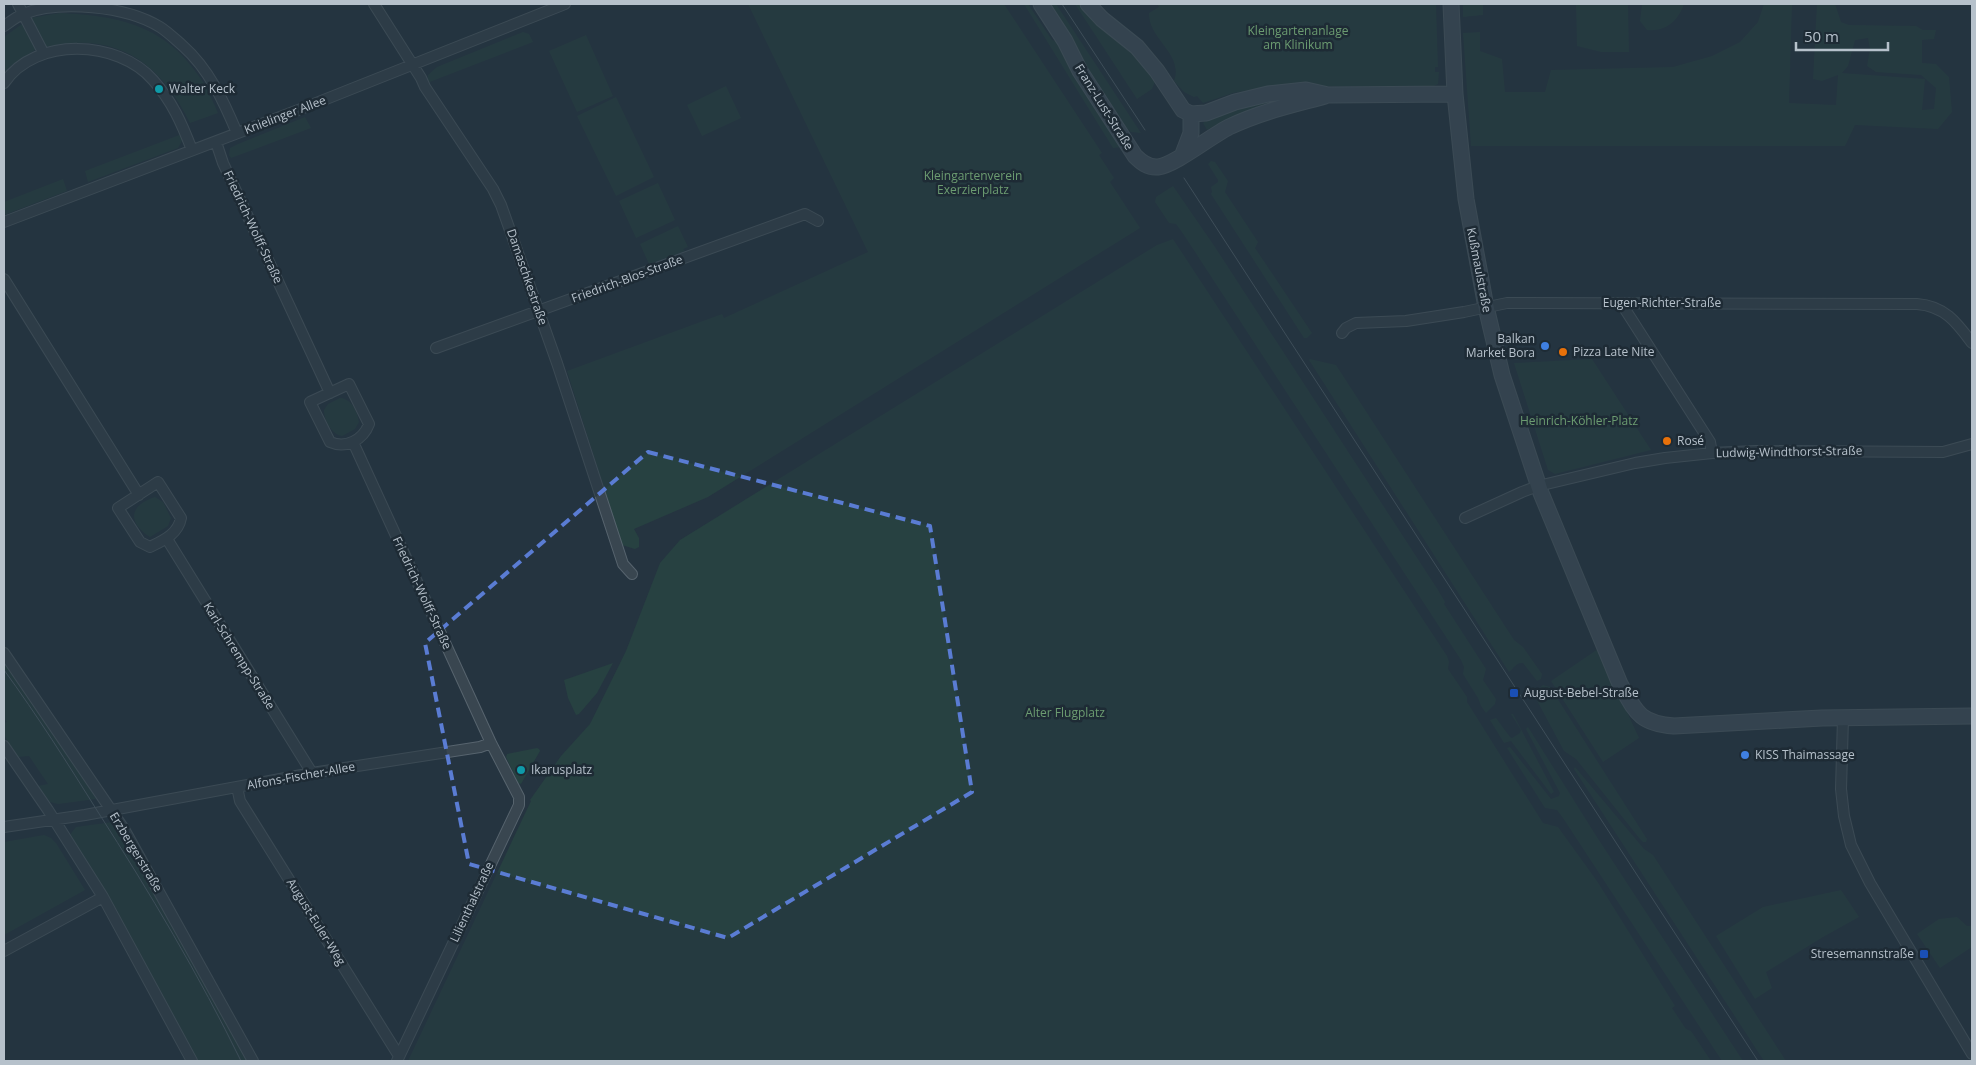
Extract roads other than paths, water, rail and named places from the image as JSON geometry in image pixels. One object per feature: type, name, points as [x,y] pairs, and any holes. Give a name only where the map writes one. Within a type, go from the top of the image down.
[{"type":"street","points":[[18,4],[44,54]]},
{"type":"street","name":"Damaschkestraße","points":[[374,4],[425,87],[493,189],[501,205],[557,362],[623,564],[632,574]]},
{"type":"street","name":"Knielinger Allee","points":[[4,222],[216,142],[565,4]]},
{"type":"street","name":"Franz-Lust-Straße","points":[[1041,4],[1065,40],[1080,70],[1138,159],[1146,165],[1155,167],[1172,162],[1209,138],[1239,122],[1278,107],[1328,95],[1454,94]]},
{"type":"street","points":[[1088,4],[1102,19],[1137,47],[1157,71],[1183,110],[1191,114],[1190,133],[1183,154]]},
{"type":"street","name":"Kußmaulstraße","points":[[1450,4],[1454,94],[1466,199],[1486,307],[1502,375],[1538,486],[1620,684],[1631,704],[1642,717],[1651,723],[1674,726],[1722,722],[1843,718]]},
{"type":"street","points":[[4,26],[23,14],[56,6],[94,6],[126,13],[159,26],[185,47],[209,77],[237,133]]},
{"type":"street","points":[[4,83],[22,64],[44,54],[71,49],[98,50],[131,62],[152,79],[173,105],[192,150]]},
{"type":"street","name":"Franz-Lust-Straße","points":[[1191,114],[1206,113],[1235,102],[1268,94],[1306,90],[1328,95]]},
{"type":"street","name":"Friedrich-Wolff-Straße","points":[[216,142],[223,163],[330,393]]},
{"type":"street","name":"Friedrich-Blos-Straße","points":[[436,348],[805,214],[818,221]]},
{"type":"street","points":[[4,278],[139,495]]},
{"type":"street","name":"Eugen-Richter-Straße","points":[[1342,333],[1356,322],[1406,321],[1507,303],[1526,302],[1924,304],[1936,307],[1947,313],[1972,343]]},
{"type":"street","points":[[1621,303],[1710,442],[1712,453]]},
{"type":"street","points":[[350,384],[369,424],[361,437],[353,442],[338,446],[330,442],[310,402],[330,393],[350,384]]},
{"type":"street","name":"Friedrich-Wolff-Straße","points":[[353,442],[491,744]]},
{"type":"street","name":"Ludwig-Windthorst-Straße","points":[[1466,518],[1538,486],[1635,463],[1712,453],[1802,450],[1943,452],[1972,444]]},
{"type":"street","points":[[158,482],[181,518],[179,527],[167,538],[150,547],[140,542],[118,508],[139,495],[158,482]]},
{"type":"street","name":"Karl-Schrempp-Straße","points":[[167,538],[312,773]]},
{"type":"street","name":"Erzbergerstraße","points":[[4,653],[111,809],[137,851],[253,1061]]},
{"type":"street","points":[[1972,716],[1843,718],[1841,788],[1844,816],[1851,844],[1870,883],[1972,1054]]},
{"type":"street","name":"Alfons-Fischer-Allee","points":[[4,827],[491,744]]},
{"type":"street","name":"Lilienthalstraße","points":[[398,1059],[519,804],[517,793],[491,744]]},
{"type":"street","points":[[4,746],[54,818],[103,897],[192,1061]]},
{"type":"street","name":"August-Euler-Weg","points":[[237,787],[240,801],[398,1059]]},
{"type":"street","points":[[4,951],[103,897]]},
{"type":"tram line","points":[[1062,4],[1145,130]]},
{"type":"tram line","points":[[1184,178],[1758,1061]]},
{"type":"tram line","points":[[4,670],[64,758],[155,904],[208,997],[241,1061]]},
{"type":"place","name":"Walter Keck","points":[[159,89]]},
{"type":"place","name":"Balkan Market Bora","points":[[1545,346]]},
{"type":"place","name":"Pizza Late Nite","points":[[1563,352]]},
{"type":"place","name":"Rosé","points":[[1667,441]]},
{"type":"place","name":"August-Bebel-Straße","points":[[1514,693]]},
{"type":"place","name":"KISS Thaimassage","points":[[1745,755]]},
{"type":"place","name":"Ikarusplatz","points":[[521,770]]},
{"type":"place","name":"Stresemannstraße","points":[[1924,954]]},
{"type":"park label","name":"Kleingartenanlage am Klinikum","points":[[1298,38]]},
{"type":"park label","name":"Kleingartenverein Exerzierplatz","points":[[973,183]]},
{"type":"park label","name":"Heinrich-Köhler-Platz","points":[[1579,421]]},
{"type":"park label","name":"Alter Flugplatz","points":[[1065,713]]}]
